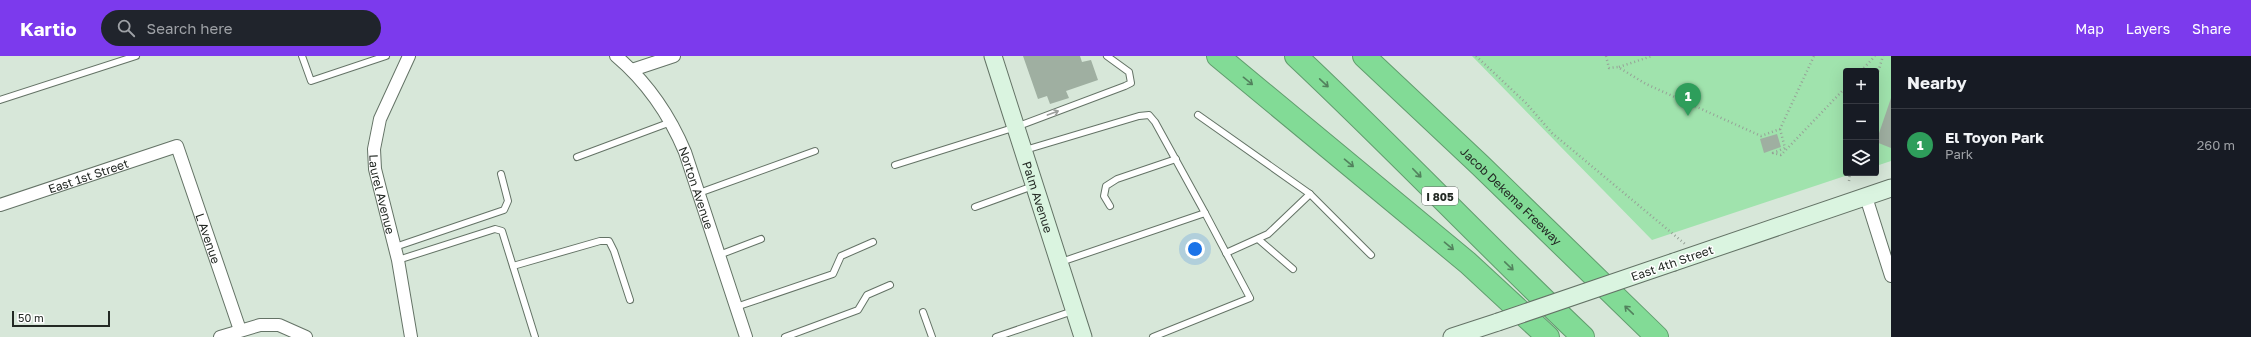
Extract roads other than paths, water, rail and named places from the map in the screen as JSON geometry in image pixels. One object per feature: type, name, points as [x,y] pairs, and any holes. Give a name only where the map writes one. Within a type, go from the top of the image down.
[{"type":"highway","points":[[1218,56],[1468,263],[1548,337]]},
{"type":"highway","name":"I 805","points":[[1296,56],[1376,132],[1500,258],[1584,337]]},
{"type":"highway","name":"Jacob Dekema Freeway","points":[[1364,56],[1480,164],[1657,337]]},
{"type":"highway","points":[[1386,56],[1480,164]]},
{"type":"street","name":"Laurel Avenue","points":[[407,336],[398,260],[376,170],[374,149],[380,119],[409,56]]},
{"type":"street","name":"Norton Avenue","points":[[616,56],[650,89],[671,122],[685,152],[746,337]]},
{"type":"street","points":[[632,70],[674,56]]},
{"type":"street","name":"Palm Avenue","points":[[993,56],[1083,337]]},
{"type":"street","name":"East 1st Street","points":[[0,205],[177,146]]},
{"type":"street","name":"L Avenue","points":[[177,146],[240,330]]},
{"type":"street","name":"East 4th Street","points":[[1452,337],[1491,329],[1674,262],[1891,188]]},
{"type":"street","points":[[1866,197],[1891,276]]},
{"type":"street","points":[[220,337],[240,330],[260,326],[279,326],[306,337]]},
{"type":"lane","points":[[0,100],[136,56]]},
{"type":"lane","points":[[302,56],[311,81],[386,56]]},
{"type":"lane","points":[[894,164],[1016,127],[1125,86],[1130,82],[1129,72],[1107,56]]},
{"type":"lane","points":[[1024,150],[1139,116],[1149,115],[1155,122],[1250,298],[1153,337]]},
{"type":"lane","points":[[1198,115],[1310,194],[1371,255]]},
{"type":"lane","points":[[577,157],[671,122]]},
{"type":"lane","points":[[699,193],[816,151]]},
{"type":"lane","points":[[1110,206],[1104,196],[1106,186],[1117,179],[1176,159]]},
{"type":"lane","points":[[394,247],[504,210],[508,201],[501,174]]},
{"type":"lane","points":[[975,207],[1035,186]]},
{"type":"lane","points":[[1226,253],[1268,234],[1310,194]]},
{"type":"lane","points":[[1059,262],[1205,213]]},
{"type":"lane","points":[[398,260],[495,229],[502,231],[535,337]]},
{"type":"lane","points":[[719,255],[761,239]]},
{"type":"lane","points":[[1258,239],[1293,269]]},
{"type":"lane","points":[[513,266],[600,241],[609,241],[630,300]]},
{"type":"lane","points":[[736,307],[833,274],[841,256],[873,242]]},
{"type":"lane","points":[[785,337],[858,310],[867,295],[890,285]]},
{"type":"lane","points":[[996,337],[1075,311]]},
{"type":"lane","points":[[923,312],[932,337]]},
{"type":"place","name":"El Toyon Park","points":[[1688,116]]}]
